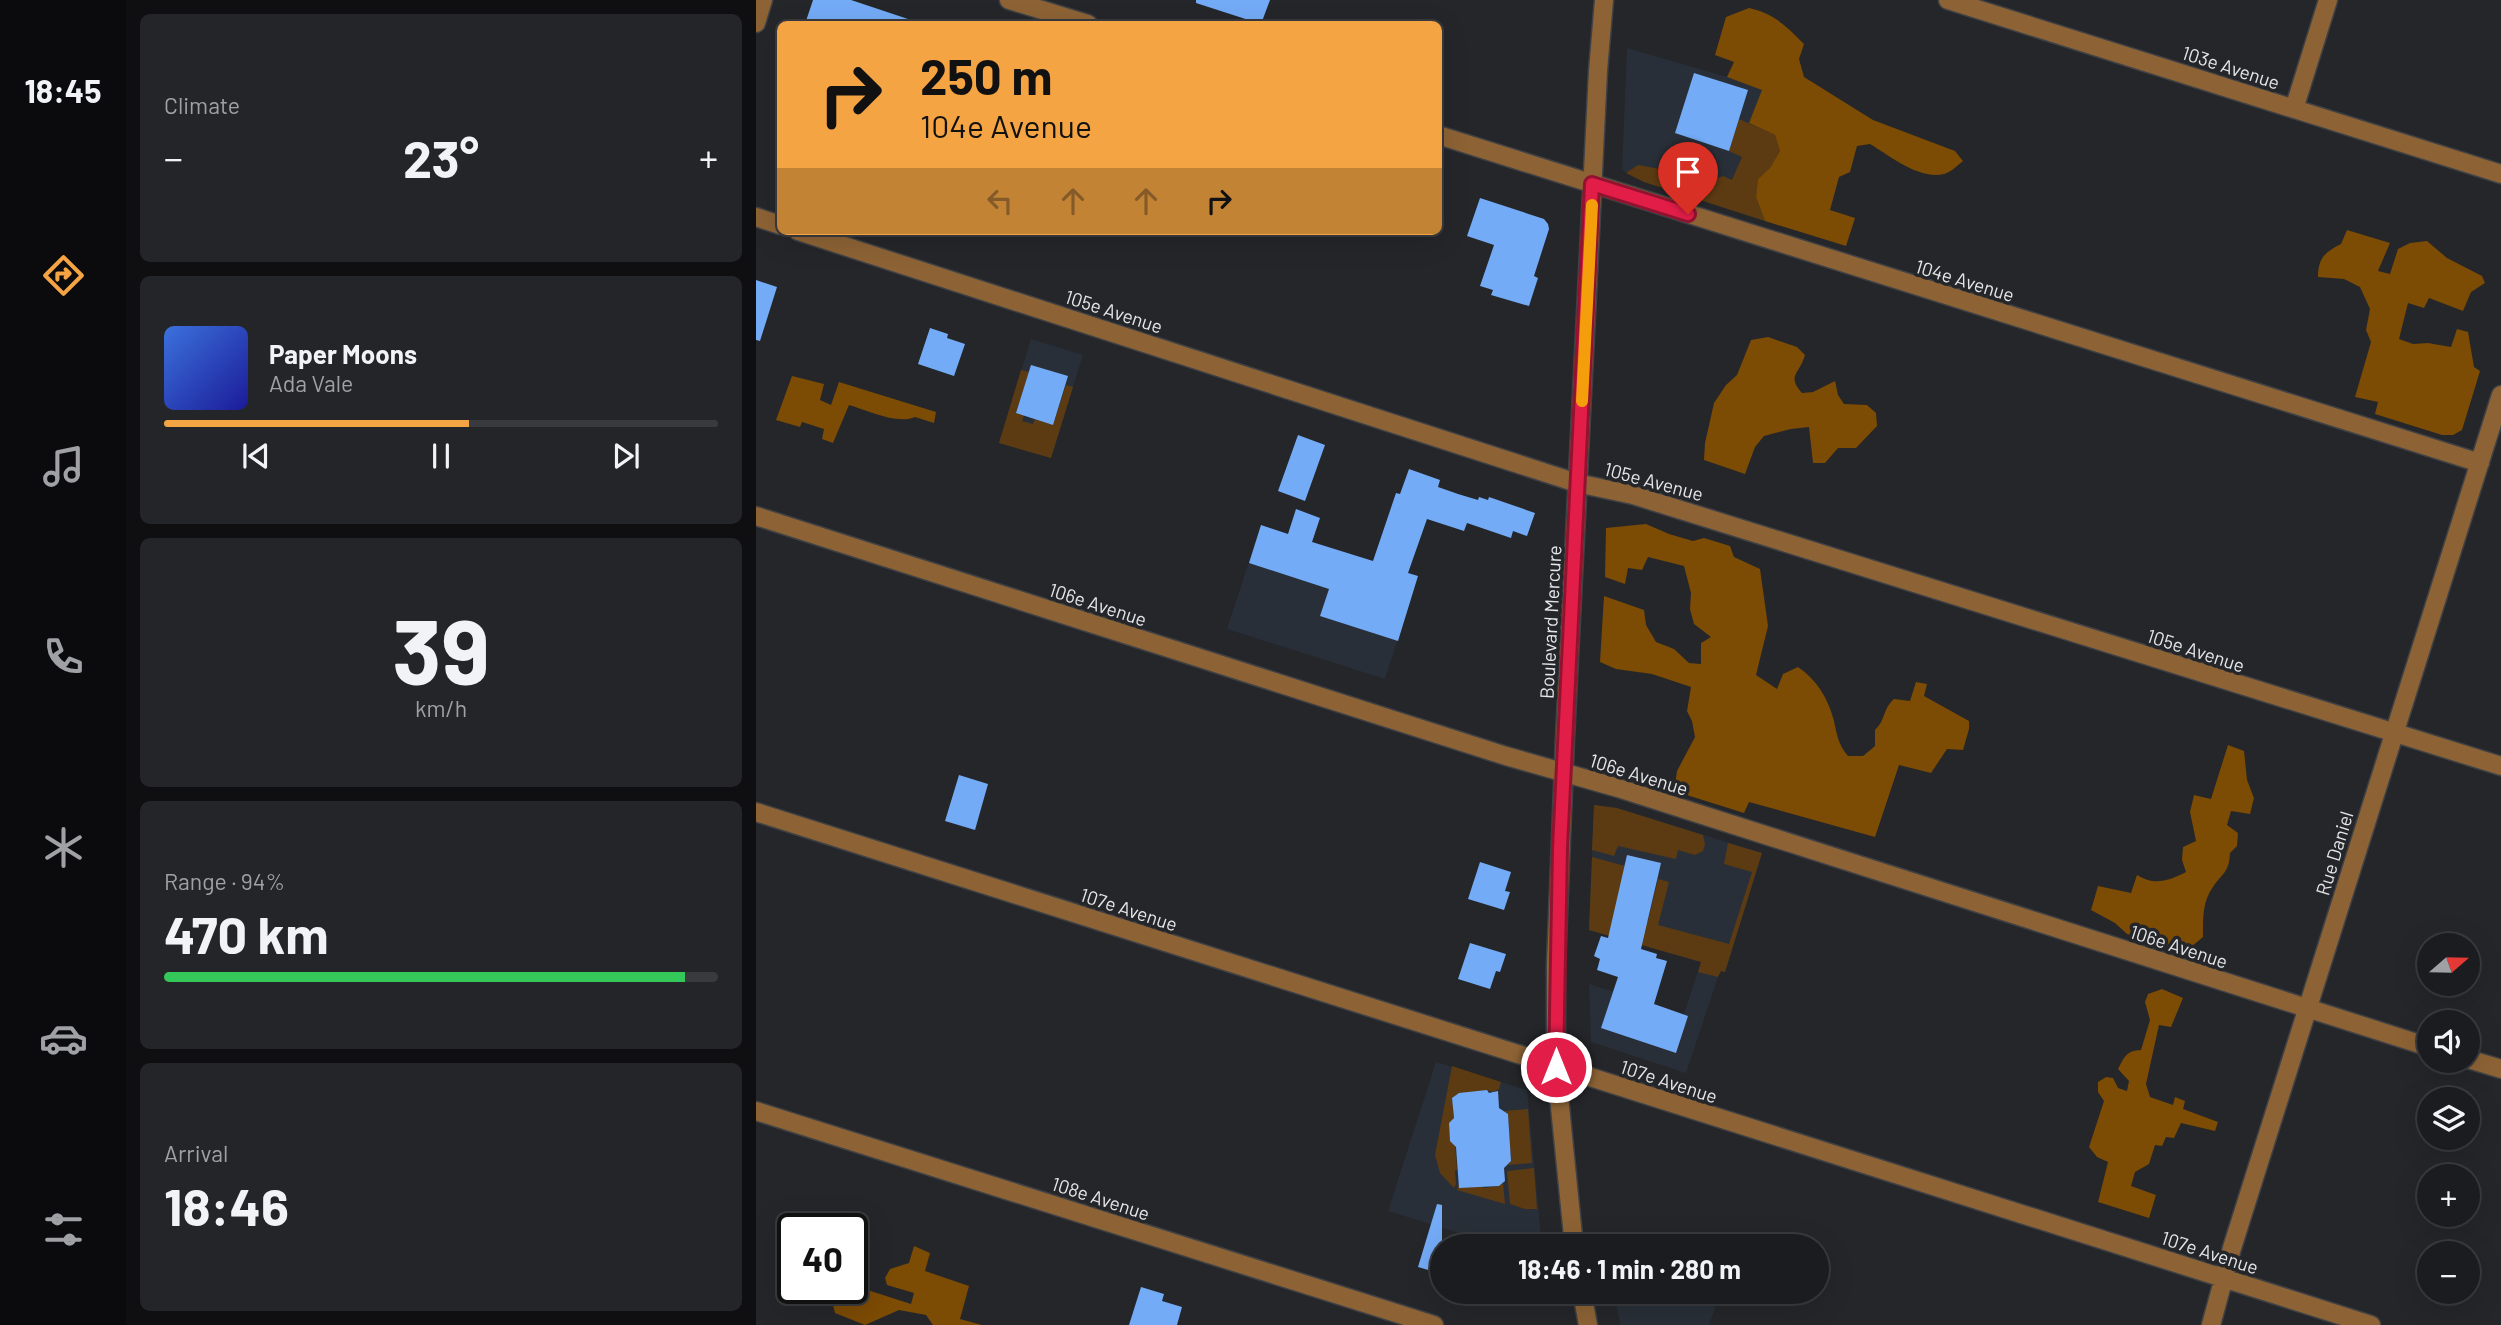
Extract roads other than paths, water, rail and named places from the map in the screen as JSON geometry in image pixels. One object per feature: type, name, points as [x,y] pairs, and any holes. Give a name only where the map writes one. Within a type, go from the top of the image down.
[{"type":"street","points":[[756,23],[764,0]]},
{"type":"street","points":[[1009,0],[1058,7],[1083,21]]},
{"type":"street","name":"Boulevard Mercure","points":[[1573,1234],[1556,1067],[1557,936],[1592,184],[1604,0]]},
{"type":"street","name":"103e Avenue","points":[[1948,0],[2501,174]]},
{"type":"street","points":[[2294,109],[2328,0]]},
{"type":"street","name":"104e Avenue","points":[[1442,136],[2480,463]]},
{"type":"street","points":[[756,218],[777,224]]},
{"type":"street","name":"105e Avenue","points":[[810,235],[1577,483],[1633,495],[2501,766]]},
{"type":"street","name":"Rue Daniel","points":[[2211,1325],[2306,1009],[2501,395]]},
{"type":"street","name":"106e Avenue","points":[[756,516],[2417,1043]]},
{"type":"street","name":"107e Avenue","points":[[756,812],[2371,1325]]},
{"type":"street","points":[[2480,1063],[2501,1069]]},
{"type":"street","name":"108e Avenue","points":[[756,1111],[1434,1325]]},
{"type":"street","points":[[1584,1304],[1588,1325]]}]
